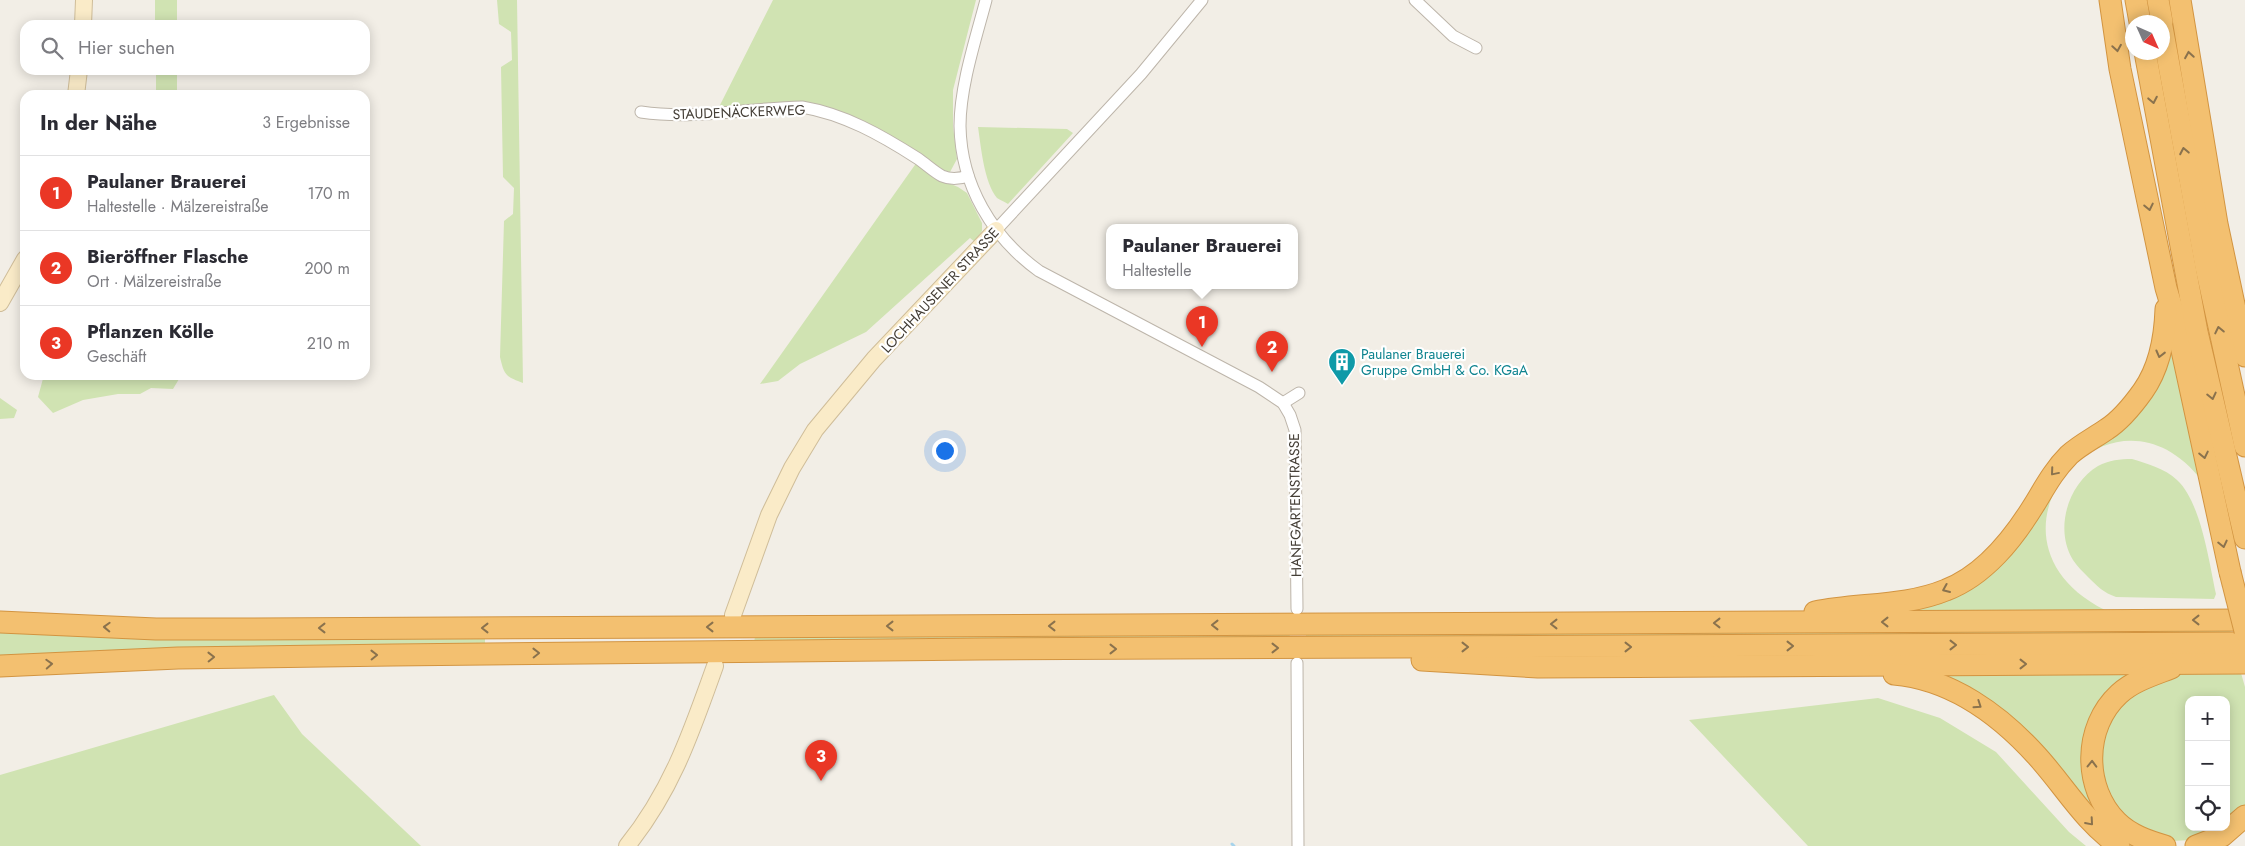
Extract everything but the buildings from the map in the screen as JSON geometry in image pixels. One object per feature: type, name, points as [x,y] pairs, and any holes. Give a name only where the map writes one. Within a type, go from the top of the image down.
[{"type":"highway","points":[[2110,0],[2120,69],[2166,288],[2175,318],[2230,572],[2245,631]]},
{"type":"highway","points":[[2136,0],[2139,15]]},
{"type":"highway","points":[[2158,0],[2161,15]]},
{"type":"highway","points":[[2180,0],[2217,224],[2245,356]]},
{"type":"highway","points":[[2146,60],[2197,332],[2245,538]]},
{"type":"highway","points":[[2168,60],[2206,267],[2245,446]]},
{"type":"highway","points":[[2217,224],[2225,235],[2235,278],[2245,305]]},
{"type":"highway","points":[[1765,622],[1832,608],[1916,599],[1946,590],[1975,574],[1995,557],[2015,533],[2050,477],[2069,456],[2123,415],[2144,390],[2160,358],[2166,322],[2166,288]]},
{"type":"highway","points":[[0,622],[156,629],[2245,620]]},
{"type":"highway","points":[[0,666],[178,658],[374,655],[2245,643]]},
{"type":"highway","points":[[1364,648],[1382,657],[1479,665],[1538,667],[2245,663]]},
{"type":"highway","points":[[2165,846],[2140,838],[2118,823],[2101,801],[2092,774],[2092,742],[2105,711],[2119,694],[2136,682],[2183,663]]},
{"type":"highway","points":[[1852,665],[1863,673],[1897,674],[1929,681],[1966,697],[2004,723],[2037,756],[2098,830],[2119,846]]},
{"type":"highway","points":[[2196,846],[2222,836],[2245,816]]},
{"type":"street","points":[[83,20],[84,0]]},
{"type":"street","points":[[986,0],[964,93],[960,124],[964,161],[968,176],[976,197],[996,230],[1018,254],[1039,271],[1259,387],[1283,403],[1299,393]]},
{"type":"street","name":"LOCHHAUSENER STRASSE","points":[[733,615],[769,515],[792,468],[815,430],[874,359],[1141,74],[1202,0]]},
{"type":"street","points":[[1415,0],[1453,36],[1476,48]]},
{"type":"street","points":[[77,90],[78,75]]},
{"type":"street","name":"STAUDENÄCKERWEG","points":[[641,112],[685,114],[802,107],[818,110],[835,115],[874,133],[943,176],[959,179],[968,176]]},
{"type":"street","points":[[0,303],[20,267]]},
{"type":"street","name":"HANFGARTENSTRASSE","points":[[1283,403],[1293,422],[1296,446],[1297,609]]},
{"type":"street","points":[[1298,663],[1298,846]]},
{"type":"street","points":[[627,846],[664,793],[688,741],[715,666]]},
{"type":"green space","points":[[155,0],[177,0],[177,20],[155,20]]},
{"type":"green space","points":[[497,0],[517,0],[523,383],[507,374],[500,357],[504,221],[513,214],[514,188],[503,177],[501,67],[512,60],[511,32],[499,24]]},
{"type":"green space","points":[[773,0],[976,0],[953,90],[953,126],[957,159],[950,172],[943,171],[869,125],[768,104],[719,107]]},
{"type":"green space","points":[[156,75],[177,75],[177,90],[156,90]]},
{"type":"green space","points":[[978,127],[1067,129],[1073,133],[1008,204],[997,198],[989,183]]},
{"type":"green space","points":[[917,162],[946,182],[967,193],[982,223],[982,231],[975,242],[970,238],[866,332],[800,364],[778,381],[760,384]]},
{"type":"green space","points":[[2171,328],[2202,481],[2166,449],[2128,441],[2094,451],[2066,474],[2049,506],[2047,543],[2064,579],[2105,610],[1879,610],[1941,597],[2061,474],[2118,428]]},
{"type":"green space","points":[[43,380],[178,380],[173,389],[151,388],[140,394],[118,394],[83,400],[53,413],[38,397]]},
{"type":"green space","points":[[0,398],[17,410],[14,418],[0,419]]},
{"type":"green space","points":[[2132,459],[2167,472],[2185,490],[2198,517],[2203,533],[2216,594],[2214,599],[2116,597],[2098,586],[2073,560],[2067,548],[2065,535],[2067,508],[2072,495],[2079,484],[2098,466],[2115,460]]},
{"type":"green space","points":[[2230,628],[2231,635],[1306,640],[1306,633]]},
{"type":"green space","points":[[0,629],[485,635],[485,648],[0,657]]},
{"type":"green space","points":[[1290,634],[1289,641],[754,644],[755,636]]},
{"type":"green space","points":[[2141,671],[2084,754],[2140,846],[2130,846],[2114,834],[1934,674]]},
{"type":"green space","points":[[2241,673],[2245,687],[2245,807],[2230,822],[2230,696],[2185,696],[2185,831],[2214,831],[2191,840],[2173,841],[2137,829],[2107,800],[2097,751],[2099,735],[2125,697],[2179,674]]},
{"type":"green space","points":[[274,695],[302,734],[421,846],[0,846],[0,775]]},
{"type":"green space","points":[[1878,698],[1940,718],[1996,752],[2069,832],[2086,846],[1808,846],[1689,720]]},
{"type":"place","name":"Paulaner Brauerei","points":[[1202,347]]},
{"type":"place","name":"Bieröffner Flasche","points":[[1272,372]]},
{"type":"place","name":"Paulaner Brauerei Gruppe GmbH & Co. KGaA","points":[[1342,386]]},
{"type":"place","name":"Pflanzen Kölle","points":[[821,781]]}]
